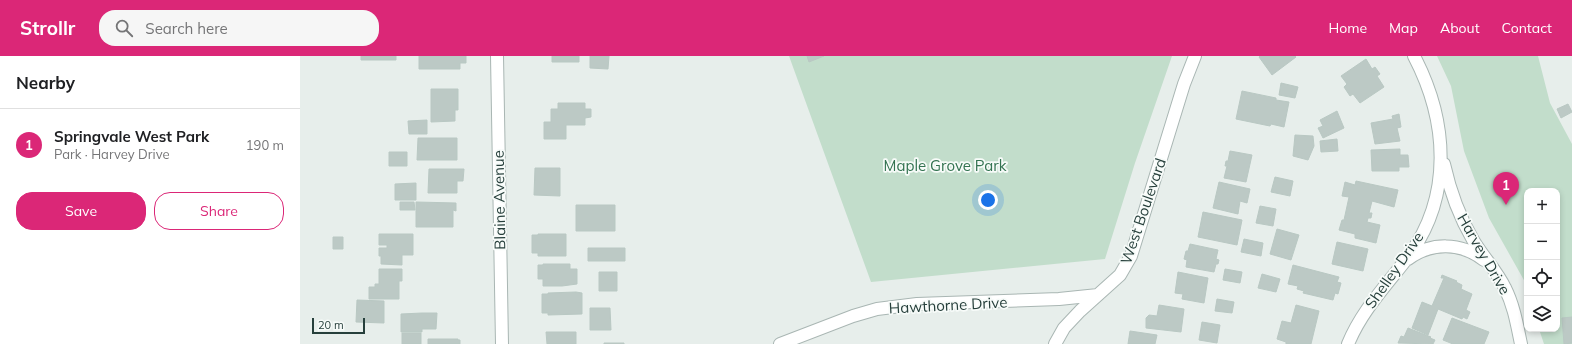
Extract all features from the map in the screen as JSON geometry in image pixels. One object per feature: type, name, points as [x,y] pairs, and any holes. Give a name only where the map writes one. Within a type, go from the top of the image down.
[{"type":"street","name":"Blaine Avenue","points":[[497,56],[502,344]]},
{"type":"street","name":"West Boulevard","points":[[1055,344],[1070,322],[1080,311],[1120,274],[1131,256],[1184,84],[1195,56]]},
{"type":"street","name":"Shelley Drive","points":[[1348,344],[1355,328],[1368,307],[1417,243],[1430,216],[1438,186],[1441,156],[1436,110],[1425,76],[1414,56]]},
{"type":"street","name":"Harvey Drive","points":[[1440,141],[1448,183],[1455,203],[1473,240],[1493,269],[1510,299],[1517,320],[1520,344]]},
{"type":"street","points":[[1400,267],[1412,256],[1422,251],[1442,246],[1469,251],[1479,256],[1493,269]]},
{"type":"street","name":"Hawthorne Drive","points":[[780,344],[853,316],[877,309],[917,304],[1059,299],[1098,295]]},
{"type":"green space","name":"Maple Grove Park","points":[[789,56],[1172,56],[1135,163],[1105,259],[871,282]]},
{"type":"green space","points":[[1437,56],[1538,56],[1550,103],[1572,144],[1572,344],[1544,344],[1540,332],[1560,332],[1560,188],[1524,188],[1524,280],[1489,218],[1464,151],[1451,86]]},
{"type":"building","points":[[361,56],[396,56],[396,60],[361,60]]},
{"type":"building","points":[[419,56],[466,56],[466,63],[460,63],[460,69],[419,69]]},
{"type":"building","points":[[552,56],[579,56],[579,62],[552,62]]},
{"type":"building","points":[[590,56],[609,56],[608,69],[590,68]]},
{"type":"building","points":[[807,56],[824,56],[809,62]]},
{"type":"building","points":[[1259,57],[1296,57],[1272,75]]},
{"type":"building","points":[[1366,59],[1372,69],[1375,67],[1380,74],[1377,76],[1384,87],[1360,103],[1353,94],[1350,96],[1344,87],[1347,84],[1341,76]]},
{"type":"building","points":[[1281,83],[1298,87],[1295,98],[1279,95]]},
{"type":"building","points":[[431,89],[458,89],[458,110],[455,110],[455,121],[431,122]]},
{"type":"building","points":[[1242,91],[1289,102],[1284,127],[1271,124],[1270,126],[1236,119]]},
{"type":"building","points":[[558,103],[585,103],[585,109],[591,109],[591,117],[585,118],[585,125],[566,125],[566,139],[544,139],[544,122],[551,122],[551,109],[558,109]]},
{"type":"building","points":[[1568,104],[1572,112],[1561,118],[1557,109]]},
{"type":"building","points":[[1337,111],[1344,128],[1323,138],[1318,128],[1323,126],[1320,120]]},
{"type":"building","points":[[1399,114],[1401,127],[1397,128],[1400,141],[1375,144],[1371,123],[1393,119],[1392,116]]},
{"type":"building","points":[[427,120],[427,134],[409,134],[408,121]]},
{"type":"building","points":[[1295,135],[1313,136],[1314,146],[1308,160],[1293,156]]},
{"type":"building","points":[[418,138],[457,138],[457,160],[417,160]]},
{"type":"building","points":[[1337,139],[1338,151],[1321,152],[1320,141]]},
{"type":"building","points":[[1400,149],[1400,155],[1408,155],[1409,167],[1399,167],[1399,171],[1372,171],[1371,150]]},
{"type":"building","points":[[1230,151],[1252,155],[1246,182],[1224,178],[1227,166],[1225,166],[1226,161],[1228,161]]},
{"type":"building","points":[[389,152],[407,152],[407,166],[389,166]]},
{"type":"building","points":[[535,168],[560,168],[560,196],[534,195]]},
{"type":"building","points":[[429,169],[464,169],[463,181],[457,181],[457,193],[428,193]]},
{"type":"building","points":[[1275,177],[1293,181],[1290,196],[1271,192]]},
{"type":"building","points":[[1356,181],[1398,190],[1394,207],[1372,201],[1369,213],[1372,213],[1371,218],[1368,218],[1367,222],[1380,225],[1376,243],[1355,238],[1355,234],[1339,230],[1342,220],[1344,220],[1349,197],[1342,196],[1345,182],[1355,185]]},
{"type":"building","points":[[1219,182],[1250,189],[1247,203],[1240,201],[1238,214],[1213,208]]},
{"type":"building","points":[[416,183],[416,200],[395,200],[395,184]]},
{"type":"building","points":[[400,202],[414,202],[415,210],[400,210]]},
{"type":"building","points":[[416,202],[456,203],[456,211],[453,210],[453,227],[416,227]]},
{"type":"building","points":[[576,205],[615,205],[615,231],[576,231]]},
{"type":"building","points":[[1260,206],[1276,209],[1273,226],[1256,223]]},
{"type":"building","points":[[1203,212],[1242,220],[1237,245],[1198,237]]},
{"type":"building","points":[[1277,229],[1299,235],[1291,260],[1270,254]]},
{"type":"building","points":[[379,234],[413,234],[413,255],[402,255],[402,265],[381,264],[379,248],[387,248],[387,245],[379,245]]},
{"type":"building","points":[[566,234],[566,256],[538,256],[538,253],[532,253],[532,235]]},
{"type":"building","points":[[333,237],[343,237],[343,249],[333,249]]},
{"type":"building","points":[[1244,239],[1263,243],[1261,256],[1241,252]]},
{"type":"building","points":[[1337,242],[1368,249],[1363,271],[1332,264]]},
{"type":"building","points":[[1190,244],[1218,250],[1216,259],[1219,260],[1218,264],[1216,264],[1214,272],[1186,267],[1187,260],[1184,259]]},
{"type":"building","points":[[588,248],[625,248],[625,261],[588,261]]},
{"type":"building","points":[[570,264],[570,269],[577,269],[577,284],[543,286],[543,279],[538,279],[538,265]]},
{"type":"building","points":[[1293,265],[1339,277],[1337,282],[1341,283],[1338,294],[1335,293],[1333,300],[1303,293],[1304,291],[1297,289],[1298,286],[1288,284]]},
{"type":"building","points":[[379,269],[402,269],[402,281],[399,281],[399,299],[369,299],[369,287],[375,287],[375,284],[379,284]]},
{"type":"building","points":[[1225,269],[1242,272],[1240,283],[1223,280]]},
{"type":"building","points":[[599,272],[617,272],[617,291],[599,291]]},
{"type":"building","points":[[1178,272],[1208,278],[1204,303],[1182,299],[1183,294],[1175,293]]},
{"type":"building","points":[[1262,274],[1280,279],[1276,292],[1258,288]]},
{"type":"building","points":[[1442,275],[1457,281],[1456,282],[1462,285],[1461,289],[1472,294],[1466,310],[1470,312],[1467,319],[1463,317],[1462,319],[1438,309],[1428,335],[1412,328],[1422,302],[1432,306],[1444,278],[1441,278]]},
{"type":"building","points":[[582,293],[582,314],[548,315],[548,313],[542,313],[542,294]]},
{"type":"building","points":[[1217,299],[1234,302],[1232,313],[1215,311]]},
{"type":"building","points":[[357,300],[384,301],[384,323],[356,322]]},
{"type":"building","points":[[1159,305],[1184,309],[1181,332],[1146,328],[1146,318],[1149,315],[1157,316]]},
{"type":"building","points":[[1296,305],[1319,311],[1311,344],[1286,344],[1286,342],[1277,339],[1282,321],[1291,323]]},
{"type":"building","points":[[590,308],[610,308],[611,330],[590,330]]},
{"type":"building","points":[[437,313],[436,329],[422,329],[422,332],[401,332],[401,314]]},
{"type":"building","points":[[1572,317],[1572,343],[1564,344],[1562,318]]},
{"type":"building","points":[[1452,318],[1489,332],[1484,344],[1453,344],[1443,340]]},
{"type":"building","points":[[1202,322],[1220,325],[1217,343],[1199,340]]},
{"type":"building","points":[[1408,328],[1431,337],[1430,338],[1435,340],[1433,344],[1398,343],[1401,336],[1404,337]]},
{"type":"building","points":[[1130,331],[1157,335],[1155,344],[1128,344]]},
{"type":"building","points":[[546,332],[576,332],[576,344],[547,344]]},
{"type":"building","points":[[402,333],[421,333],[421,344],[402,344]]},
{"type":"building","points":[[428,339],[458,339],[460,340],[460,344],[428,344]]},
{"type":"building","points":[[624,343],[624,344],[604,344]]},
{"type":"place","name":"Springvale West Park","points":[[1506,205]]}]
